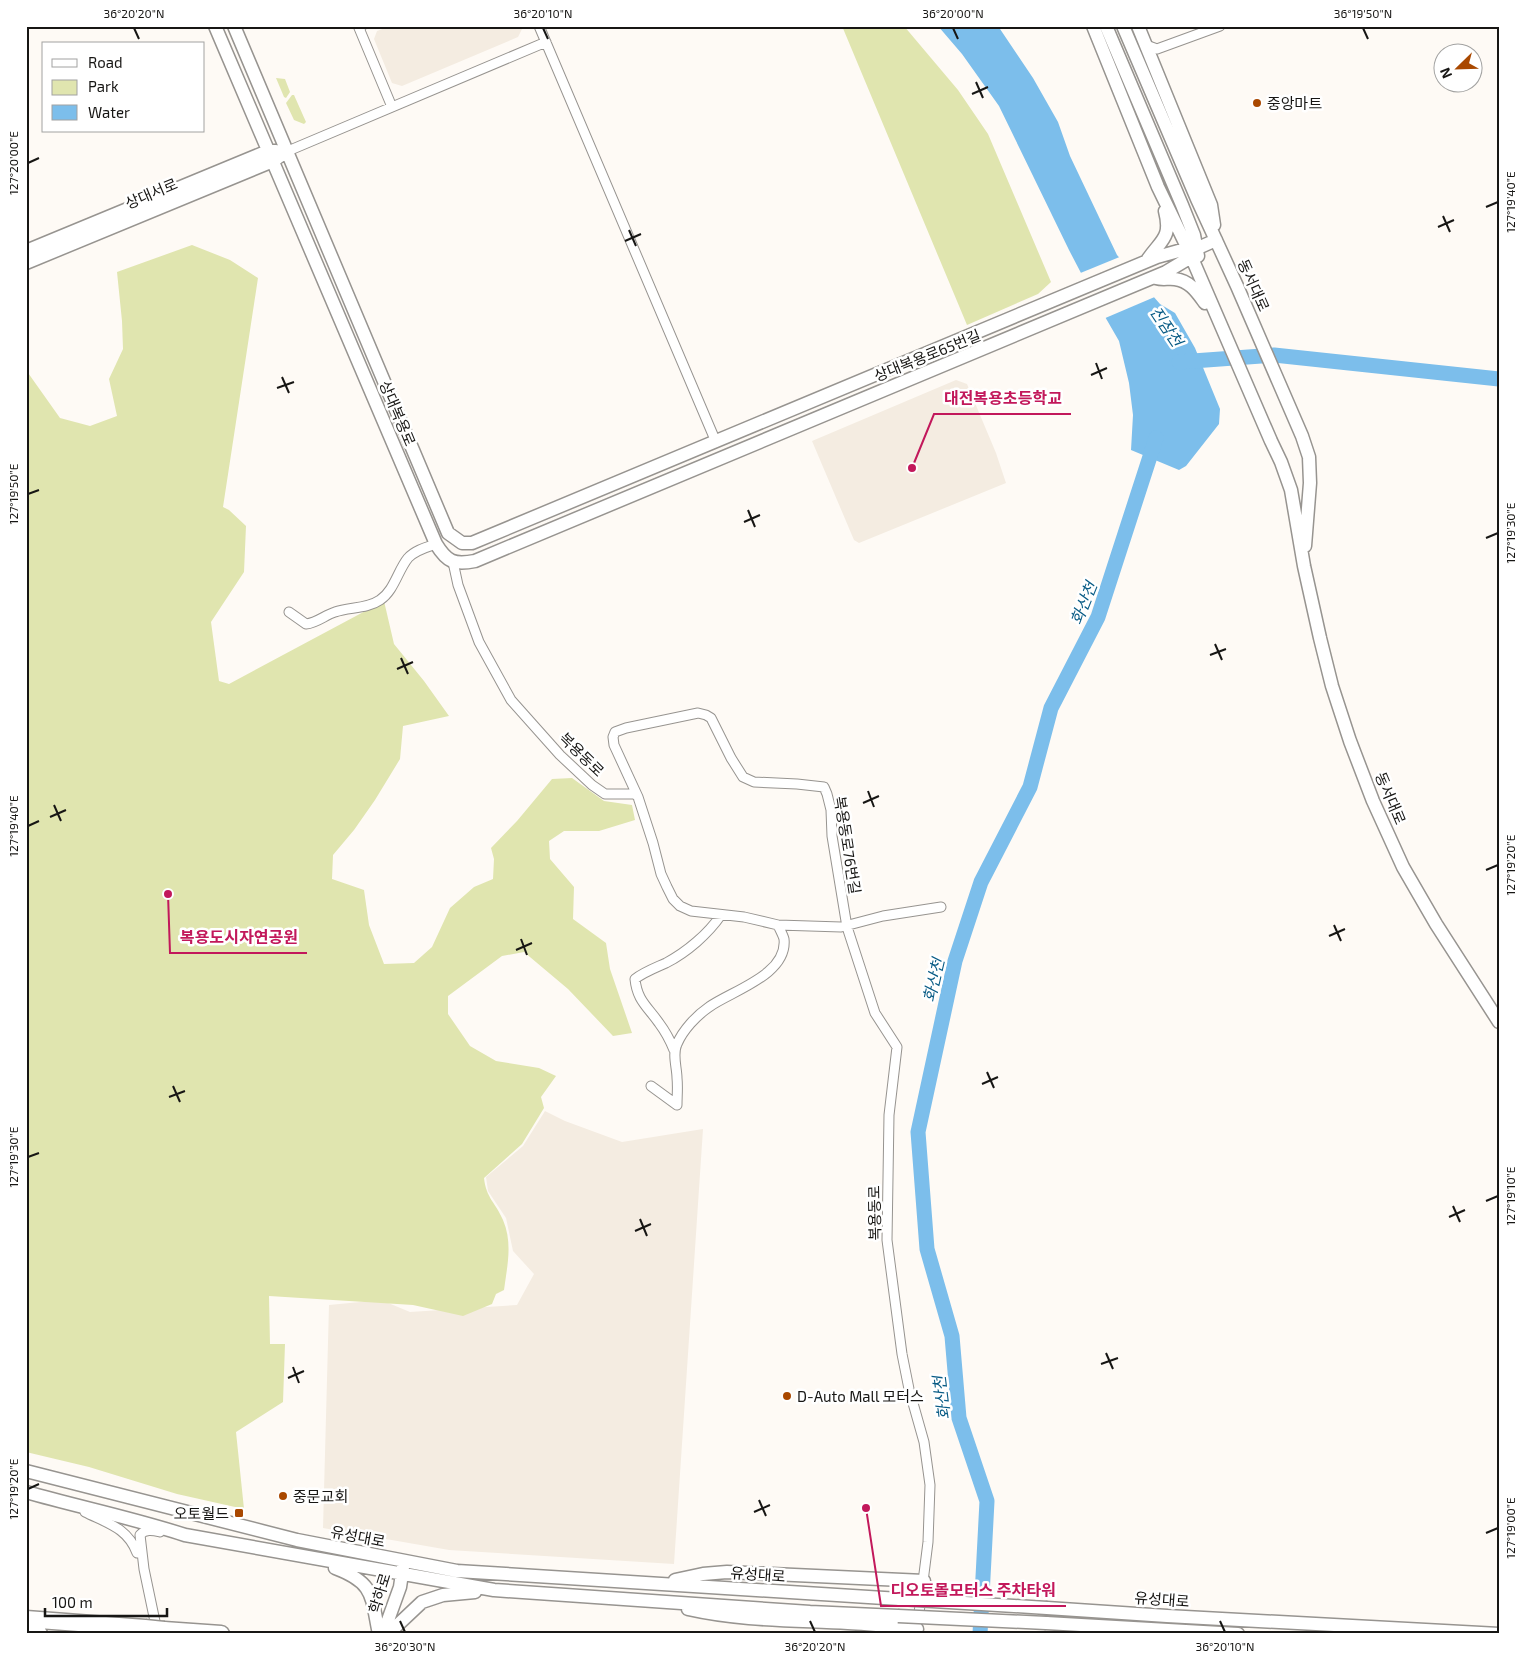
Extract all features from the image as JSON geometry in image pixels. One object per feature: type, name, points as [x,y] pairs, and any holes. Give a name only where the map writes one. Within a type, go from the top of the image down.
[{"type":"highway","points":[[26,1619],[221,1634]]},
{"type":"highway","points":[[26,1633],[39,1634]]},
{"type":"street","name":"상대복용로","points":[[216,26],[436,544],[443,555],[453,562]]},
{"type":"street","name":"상대복용로","points":[[234,26],[448,533],[462,543],[472,543],[694,451]]},
{"type":"street","points":[[362,26],[358,28],[392,107]]},
{"type":"street","points":[[539,26],[716,442]]},
{"type":"street","points":[[1093,26],[1158,187],[1192,251]]},
{"type":"street","points":[[1106,26],[1182,204],[1192,251]]},
{"type":"street","name":"동서대로","points":[[1124,26],[1302,436],[1309,457],[1310,483],[1304,566]]},
{"type":"street","points":[[1138,26],[1211,205],[1216,240],[1192,251]]},
{"type":"street","points":[[1146,46],[1157,49],[1220,26]]},
{"type":"street","points":[[270,156],[288,151],[546,42]]},
{"type":"street","name":"상대서로","points":[[26,252],[270,156]]},
{"type":"street","name":"상대서로","points":[[26,263],[270,156]]},
{"type":"street","points":[[1152,257],[1165,238],[1168,228],[1158,187]]},
{"type":"street","name":"상대복용로65번길","points":[[694,451],[1068,296],[1152,257],[1192,251]]},
{"type":"street","name":"상대복용로65번길","points":[[453,562],[474,562],[1074,311],[1166,272],[1192,251]]},
{"type":"street","name":"동서대로","points":[[1192,251],[1199,275],[1281,462],[1291,490],[1304,566],[1332,686],[1350,741],[1373,801],[1403,867],[1436,924],[1499,1022]]},
{"type":"street","points":[[1153,277],[1161,280],[1175,279],[1192,286],[1218,318]]},
{"type":"street","points":[[290,612],[306,624],[313,623],[337,611],[368,605],[380,600],[387,593],[409,557],[420,550],[436,544]]},
{"type":"street","name":"복용동로","points":[[453,562],[458,585],[479,642],[511,700],[560,755],[592,785],[605,794],[635,794],[638,797]]},
{"type":"street","name":"복용동로76번길","points":[[638,797],[614,746],[613,737],[615,732],[698,713],[706,714],[711,718],[730,758],[743,777],[754,782],[824,787],[831,810],[832,836],[847,927]]},
{"type":"street","points":[[638,797],[661,874],[673,899],[680,906],[691,911],[744,916],[778,925],[847,927],[883,916],[941,907]]},
{"type":"street","points":[[652,1086],[677,1105],[674,1050],[661,1026],[636,992],[635,979],[679,955],[705,934],[715,924],[721,914]]},
{"type":"street","points":[[674,1050],[691,1023],[708,1008],[764,976],[776,963],[783,951],[784,940],[778,925]]},
{"type":"street","name":"복용동로","points":[[847,927],[875,1013],[897,1047],[890,1115],[888,1240],[902,1354],[924,1442],[930,1485],[928,1542],[918,1631]]},
{"type":"street","name":"유성대로","points":[[26,1471],[287,1538],[458,1571],[1176,1617],[1499,1634]]},
{"type":"street","name":"유성대로","points":[[26,1492],[185,1535],[494,1590],[810,1612],[1238,1634]]},
{"type":"street","points":[[74,1506],[118,1527],[126,1534],[134,1544],[144,1569]]},
{"type":"street","points":[[156,1630],[144,1569],[140,1535],[143,1532],[155,1530],[168,1534],[185,1535]]},
{"type":"street","points":[[302,1557],[350,1574],[360,1580],[369,1590],[379,1634]]},
{"type":"street","name":"학하로","points":[[383,1634],[400,1587],[404,1562]]},
{"type":"street","points":[[662,1583],[703,1574],[727,1572],[924,1581]]},
{"type":"street","points":[[388,1634],[422,1602],[443,1595],[494,1590]]},
{"type":"street","points":[[644,1600],[717,1616],[851,1623],[918,1631]]},
{"type":"shaded area","points":[[390,26],[523,27],[518,37],[402,86],[392,83],[374,39],[377,31]]},
{"type":"shaded area","points":[[956,380],[967,384],[996,453],[1006,483],[859,543],[854,540],[812,441]]},
{"type":"shaded area","points":[[545,1111],[565,1121],[622,1142],[703,1129],[674,1564],[449,1550],[323,1528],[329,1305],[381,1300],[410,1312],[517,1305],[534,1274],[513,1251],[506,1218],[488,1191],[486,1177],[523,1146]]},
{"type":"green space","points":[[842,26],[904,26],[958,90],[988,134],[1051,282],[1038,294],[967,325]]},
{"type":"green space","points":[[276,78],[285,79],[290,92],[286,98],[284,97]]},
{"type":"green space","points":[[294,95],[306,122],[304,124],[294,120],[286,103]]},
{"type":"green space","points":[[192,245],[230,260],[258,278],[223,507],[229,510],[246,526],[244,572],[211,622],[219,681],[229,684],[384,601],[394,644],[449,716],[403,726],[400,759],[375,800],[354,830],[333,855],[332,879],[364,890],[369,925],[384,964],[414,963],[432,947],[450,908],[474,887],[493,879],[494,859],[491,848],[517,821],[552,779],[572,778],[604,801],[632,805],[635,820],[599,831],[564,831],[549,841],[550,859],[574,887],[573,919],[606,943],[610,969],[632,1033],[613,1036],[568,989],[524,952],[502,956],[448,996],[448,1014],[470,1046],[496,1061],[539,1068],[556,1076],[541,1097],[544,1108],[522,1144],[484,1178],[489,1196],[503,1220],[508,1237],[509,1246],[504,1290],[496,1294],[492,1304],[463,1316],[413,1305],[269,1296],[270,1344],[285,1344],[283,1402],[236,1432],[244,1509],[177,1494],[89,1467],[26,1452],[26,370],[60,418],[90,426],[117,416],[109,379],[123,349],[117,272]]},
{"type":"water","points":[[938,26],[998,26],[1033,78],[1058,122],[1070,156],[1117,255],[1160,304],[1175,313],[1195,348],[1220,409],[1219,424],[1186,466],[1179,470],[1131,450],[1133,415],[1129,383],[1119,341],[1069,250],[999,106],[962,54]]},
{"type":"pier","points":[[1122,256],[1157,296],[1103,319],[1078,274]]},
{"type":"waterway","name":"진잠천","points":[[1179,362],[1274,355],[1499,379]]},
{"type":"waterway","name":"화산천","points":[[980,1634],[987,1501],[959,1418],[952,1336],[927,1249],[918,1132],[955,961],[981,882],[1030,787],[1051,708],[1098,617],[1156,438]]},
{"type":"place","name":"중앙마트","points":[[1257,103]]},
{"type":"place","name":"대전복용초등학교","points":[[912,468]]},
{"type":"place","name":"복용도시자연공원","points":[[168,894]]},
{"type":"place","name":"D-Auto Mall 모터스","points":[[787,1396]]},
{"type":"place","name":"중문교회","points":[[283,1496]]},
{"type":"place","name":"디오토몰모터스 주차타워","points":[[866,1508]]},
{"type":"place","name":"오토월드","points":[[239,1513]]}]
